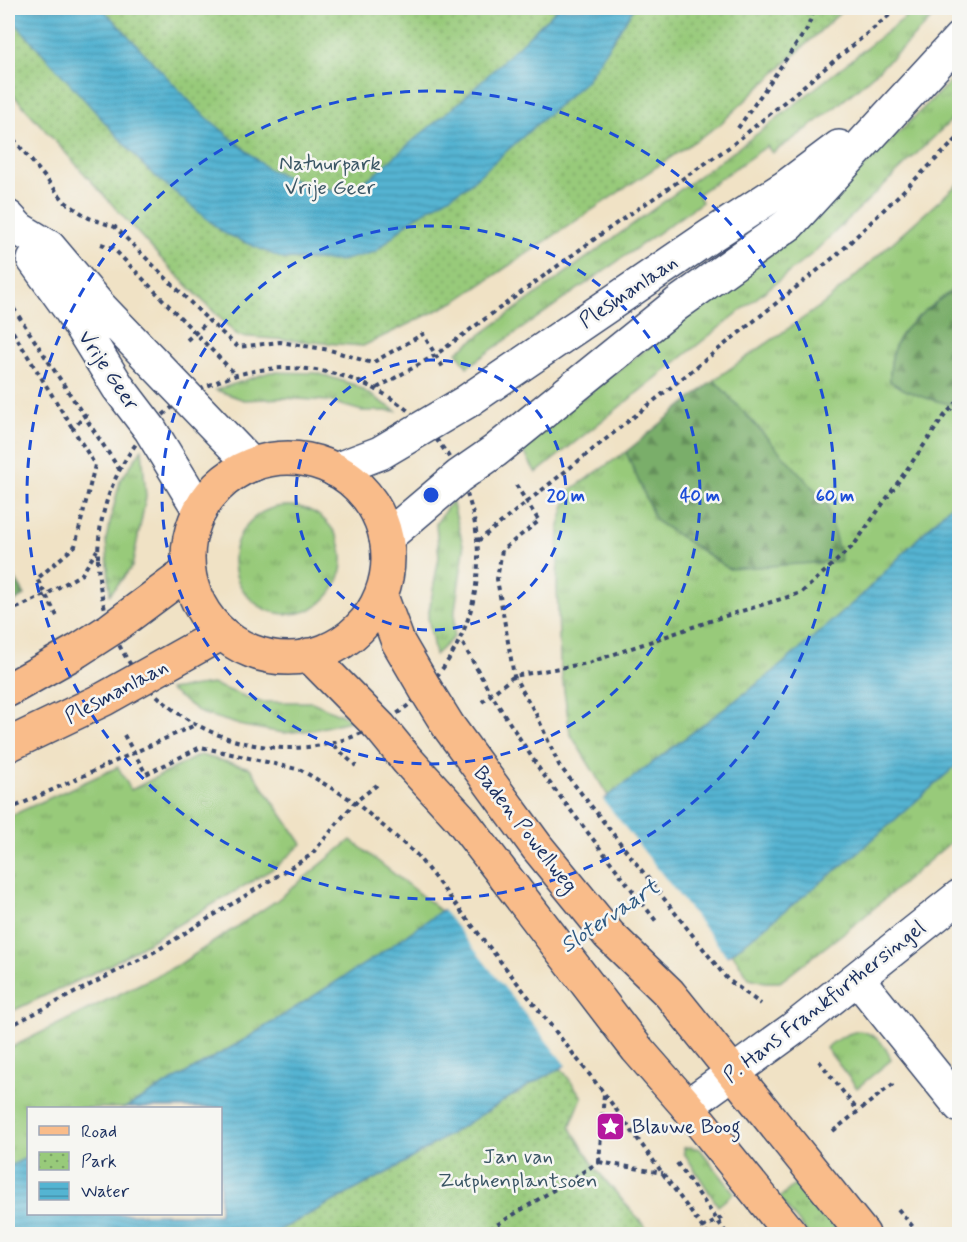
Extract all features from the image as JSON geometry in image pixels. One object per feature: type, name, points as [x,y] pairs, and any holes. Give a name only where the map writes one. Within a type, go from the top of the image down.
[{"type":"main road","points":[[294,458],[308,460],[335,470],[358,487],[368,498],[382,524],[386,538],[388,567],[381,596],[369,617],[353,634],[325,650],[291,658],[254,652],[237,644],[222,633],[203,611],[192,585],[189,571],[190,540],[200,511],[207,499],[222,483],[252,465],[294,458]]},
{"type":"main road","points":[[8,690],[77,651],[189,571]]},
{"type":"main road","name":"Baden Powellweg","points":[[381,596],[398,642],[431,699],[537,847],[609,935],[669,993],[863,1234]]},
{"type":"main road","name":"Plesmanlaan","points":[[8,745],[113,694],[222,633]]},
{"type":"main road","points":[[309,655],[380,727],[460,818],[637,1048],[791,1234]]},
{"type":"street","name":"Plesmanlaan","points":[[386,538],[459,476],[495,451],[677,304],[789,224],[960,38]]},
{"type":"street","name":"Plesmanlaan","points":[[335,470],[381,453],[466,402],[787,186],[910,93]]},
{"type":"street","name":"Vrije Geer","points":[[13,223],[49,247],[99,306],[252,465]]},
{"type":"street","name":"Vrije Geer","points":[[13,223],[30,256],[70,311],[118,387],[150,429],[200,511]]},
{"type":"street","name":"P. Hans Frankfurthersingel","points":[[687,1106],[778,1040],[960,896]]},
{"type":"street","points":[[857,978],[960,1106]]},
{"type":"path","points":[[738,128],[807,29],[815,8]]},
{"type":"path","points":[[377,388],[434,356],[611,227],[731,146],[898,8]]},
{"type":"path","points":[[8,132],[65,202],[89,218],[116,226],[209,321]]},
{"type":"path","points":[[478,541],[838,254],[960,136]]},
{"type":"path","points":[[11,295],[12,306],[119,469]]},
{"type":"path","points":[[8,324],[73,429]]},
{"type":"path","points":[[727,979],[559,765],[537,716],[514,676],[588,663],[722,617],[801,593],[854,545],[945,415],[960,399]]},
{"type":"path","points":[[8,612],[82,574],[97,549]]},
{"type":"path","points":[[463,644],[491,694],[542,773],[658,923]]},
{"type":"path","points":[[8,810],[195,725]]},
{"type":"path","points":[[8,1027],[156,951],[311,855],[355,802]]},
{"type":"path","points":[[416,854],[604,1093],[707,1234]]},
{"type":"path","points":[[599,1162],[604,1093]]},
{"type":"path","points":[[482,1234],[599,1162],[663,1173]]},
{"type":"green space","name":"Natuurpark Vrije Geer","points":[[8,8],[845,8],[719,125],[456,301],[363,346],[238,336],[165,263],[8,89]]},
{"type":"green space","points":[[914,8],[942,8],[882,67],[840,104],[772,153],[767,146],[698,194],[702,202],[467,367],[457,352],[761,131]]},
{"type":"green space","points":[[959,73],[959,113],[812,254],[536,473],[520,445],[790,239]]},
{"type":"green space","points":[[959,183],[959,285],[921,314],[901,335],[892,357],[890,381],[914,394],[959,406],[959,497],[861,596],[773,672],[608,796],[570,733],[560,662],[557,587],[559,526],[569,491],[626,452],[656,521],[826,503],[714,380],[825,303]]},
{"type":"green space","points":[[959,285],[959,406],[932,400],[897,386],[890,381],[890,369],[895,345],[901,335],[921,314]]},
{"type":"green space","points":[[270,372],[317,373],[355,385],[396,411],[362,411],[328,401],[285,398],[244,400],[216,390]]},
{"type":"green space","points":[[714,380],[827,503],[841,561],[729,569],[656,521],[626,452]]},
{"type":"green space","points":[[142,449],[146,497],[132,567],[110,594],[106,539],[120,481]]},
{"type":"green space","points":[[452,500],[464,549],[455,610],[454,637],[435,655],[428,617],[439,557],[436,524]]},
{"type":"green space","points":[[288,506],[309,510],[326,522],[338,539],[342,560],[338,581],[326,598],[309,610],[288,614],[267,610],[250,598],[238,581],[234,560],[238,539],[250,522],[267,510]]},
{"type":"green space","points":[[8,567],[25,595],[8,606]]},
{"type":"green space","points":[[212,684],[260,702],[312,702],[353,720],[313,730],[284,733],[243,726],[201,713],[169,690]]},
{"type":"green space","points":[[200,755],[250,768],[302,844],[276,867],[108,966],[8,1013],[8,817],[118,767],[131,790]]},
{"type":"green space","points":[[959,763],[959,835],[859,921],[780,982],[765,982],[749,978],[732,953],[855,855]]},
{"type":"green space","points":[[351,840],[441,911],[374,958],[244,1040],[127,1107],[27,1107],[27,1158],[8,1167],[8,1049],[180,964],[276,901]]},
{"type":"green space","points":[[858,1031],[879,1040],[891,1060],[857,1088],[826,1048],[841,1037]]},
{"type":"green space","name":"Jan van Zutphenplantsoen","points":[[561,1068],[582,1097],[570,1127],[596,1169],[651,1234],[272,1234],[392,1170],[531,1084]]},
{"type":"green space","points":[[684,1148],[700,1149],[734,1193],[718,1206],[684,1153]]},
{"type":"green space","points":[[798,1182],[840,1234],[808,1234],[779,1198]]},
{"type":"water","points":[[8,8],[102,8],[198,110],[268,169],[296,181],[345,193],[374,175],[461,101],[558,8],[634,8],[586,81],[467,186],[411,220],[375,252],[340,261],[283,259],[224,233],[147,169],[8,15]]},
{"type":"water","name":"Slotervaart","points":[[959,497],[959,763],[855,855],[732,953],[626,1021],[561,1068],[531,1084],[392,1170],[272,1234],[8,1234],[8,1167],[27,1158],[27,1215],[222,1215],[222,1107],[127,1107],[244,1040],[374,958],[441,911],[508,872],[560,836],[608,796],[773,672],[861,596]]},
{"type":"pier","points":[[601,797],[729,959],[627,1024],[567,1067],[441,907],[506,869],[559,834]]},
{"type":"place","name":"Blauwe Boog","points":[[611,1126]]}]
